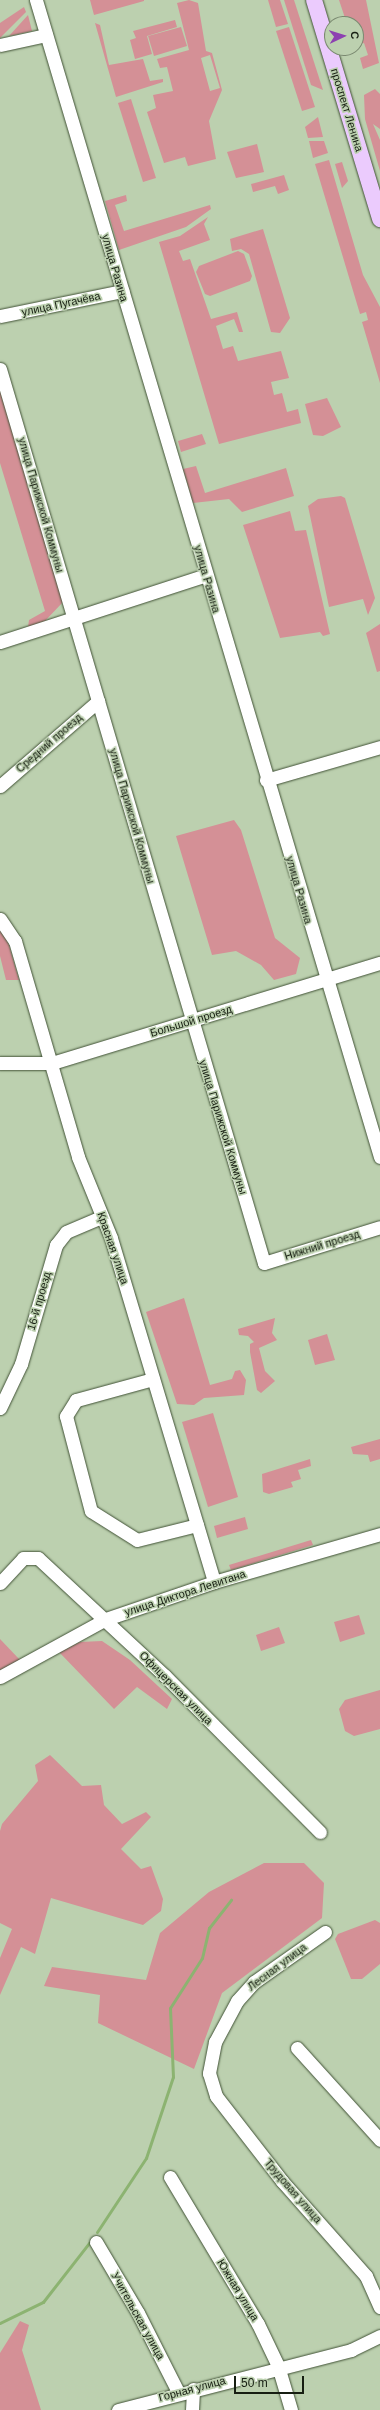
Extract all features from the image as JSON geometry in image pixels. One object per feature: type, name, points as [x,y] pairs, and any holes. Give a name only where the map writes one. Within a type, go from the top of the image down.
[{"type":"main road","name":"проспект Ленина","points":[[314,0],[380,219]]},
{"type":"street","name":"улица Разина","points":[[36,0],[325,980],[380,1157]]},
{"type":"street","points":[[0,45],[46,35]]},
{"type":"street","name":"улица Пугачёва","points":[[0,316],[122,291]]},
{"type":"street","name":"улица Парижской Коммуны","points":[[0,369],[264,1263]]},
{"type":"street","points":[[0,642],[74,617],[206,576]]},
{"type":"street","name":"Средний проезд","points":[[0,786],[98,700]]},
{"type":"street","points":[[266,780],[380,747]]},
{"type":"street","name":"Красная улица","points":[[0,919],[15,941],[52,1063],[78,1157],[102,1217],[153,1379],[214,1582]]},
{"type":"street","name":"Большой проезд","points":[[0,1063],[52,1063],[380,963]]},
{"type":"street","name":"16-й проезд","points":[[0,1408],[21,1364],[56,1245],[66,1232],[102,1217]]},
{"type":"street","name":"Нижний проезд","points":[[264,1263],[380,1228]]},
{"type":"street","points":[[153,1379],[76,1400],[66,1416],[91,1511],[137,1540],[197,1525]]},
{"type":"street","name":"улица Диктора Левитана","points":[[0,1677],[106,1619],[214,1582],[380,1534]]},
{"type":"street","name":"Офицерская улица","points":[[0,1583],[23,1558],[38,1558],[106,1619],[320,1832]]},
{"type":"street","name":"Лесная улица","points":[[209,2073],[215,2042],[237,2001],[254,1982],[325,1932]]},
{"type":"street","points":[[298,2048],[380,2140]]},
{"type":"street","name":"Трудовая улица","points":[[209,2073],[216,2096],[282,2181],[366,2276],[380,2307]]},
{"type":"street","name":"Южная улица","points":[[170,2177],[258,2324],[278,2366],[291,2410]]},
{"type":"street","name":"Учительская улица","points":[[96,2242],[138,2313],[178,2392]]},
{"type":"street","name":"Горная улица","points":[[118,2410],[178,2392],[278,2366],[351,2350],[380,2336]]},
{"type":"street","points":[[192,2410],[193,2389]]},
{"type":"shaded area","points":[[90,0],[144,0],[144,1],[94,15]]},
{"type":"shaded area","points":[[189,0],[198,3],[206,51],[212,53],[222,90],[209,121],[216,159],[188,166],[185,157],[164,163],[147,112],[156,108],[153,95],[173,91],[167,67],[160,68],[157,59],[189,50],[177,3]],"holes":[[[210,55],[220,88],[210,91],[201,58]]]},
{"type":"shaded area","points":[[268,0],[280,0],[288,24],[276,27]]},
{"type":"shaded area","points":[[284,0],[294,0],[323,90],[311,85]]},
{"type":"shaded area","points":[[339,0],[366,0],[379,63],[363,69],[360,58],[368,55],[364,43],[364,16],[344,16]]},
{"type":"shaded area","points":[[24,7],[26,12],[0,38],[0,23]]},
{"type":"shaded area","points":[[28,15],[32,31],[9,36]]},
{"type":"shaded area","points":[[175,20],[177,27],[147,36],[152,54],[135,59],[130,40],[136,38],[133,31]]},
{"type":"shaded area","points":[[95,23],[100,25],[109,65],[143,59],[150,81],[163,79],[163,82],[116,97]]},
{"type":"shaded area","points":[[181,27],[187,46],[154,56],[148,36]]},
{"type":"shaded area","points":[[289,27],[315,107],[302,111],[276,31]]},
{"type":"shaded area","points":[[375,89],[380,94],[380,129],[373,124],[380,140],[380,171],[365,119],[364,95]]},
{"type":"shaded area","points":[[131,99],[156,178],[143,182],[118,103]]},
{"type":"shaded area","points":[[318,117],[323,137],[308,138],[305,127]]},
{"type":"shaded area","points":[[309,141],[324,141],[328,153],[313,158]]},
{"type":"shaded area","points":[[257,144],[264,172],[236,178],[227,152]]},
{"type":"shaded area","points":[[329,160],[363,275],[380,307],[380,383],[362,322],[368,320],[366,312],[360,314],[315,164]]},
{"type":"shaded area","points":[[342,162],[348,181],[342,188],[335,164]]},
{"type":"shaded area","points":[[284,175],[289,190],[278,194],[275,186],[253,192],[251,184]]},
{"type":"shaded area","points":[[126,195],[127,201],[115,205],[124,231],[210,205],[211,209],[186,227],[119,250],[105,201]]},
{"type":"shaded area","points":[[208,217],[204,224],[210,240],[179,251],[183,261],[190,259],[211,319],[237,312],[243,332],[239,332],[234,319],[216,326],[223,349],[233,346],[238,361],[281,351],[289,378],[271,382],[274,395],[282,393],[287,412],[298,409],[301,423],[219,444],[159,242],[180,236]]},
{"type":"shaded area","points":[[263,229],[290,318],[280,333],[271,332],[249,254],[241,249],[232,251],[230,239]]},
{"type":"shaded area","points":[[238,251],[244,254],[252,276],[250,281],[210,296],[205,294],[196,272],[199,266]]},
{"type":"shaded area","points":[[0,389],[63,602],[45,621],[28,627],[29,620],[45,611],[0,463]]},
{"type":"shaded area","points":[[327,398],[341,427],[323,436],[313,435],[305,404]]},
{"type":"shaded area","points":[[202,434],[206,444],[181,452],[178,441]]},
{"type":"shaded area","points":[[196,466],[205,493],[286,468],[294,496],[242,512],[229,499],[193,503],[183,469]]},
{"type":"shaded area","points":[[341,496],[345,498],[375,598],[368,615],[363,599],[329,607],[308,506],[318,499]]},
{"type":"shaded area","points":[[290,511],[295,531],[306,530],[330,634],[323,636],[320,632],[280,638],[243,525]]},
{"type":"shaded area","points":[[380,624],[380,671],[377,672],[366,633]]},
{"type":"shaded area","points":[[234,820],[241,830],[275,938],[300,958],[296,974],[274,980],[261,965],[236,951],[212,955],[176,836]]},
{"type":"shaded area","points":[[0,927],[9,945],[19,980],[6,980],[0,956]]},
{"type":"shaded area","points":[[184,1298],[210,1385],[232,1379],[235,1371],[240,1370],[246,1380],[244,1395],[204,1398],[194,1405],[177,1404],[146,1312]]},
{"type":"shaded area","points":[[275,1318],[272,1333],[277,1340],[259,1348],[265,1371],[275,1381],[261,1393],[257,1390],[250,1352],[250,1344],[254,1342],[248,1336],[239,1335],[238,1329]]},
{"type":"shaded area","points":[[327,1334],[335,1360],[315,1365],[308,1340]]},
{"type":"shaded area","points":[[213,1413],[238,1497],[208,1507],[182,1422]]},
{"type":"shaded area","points":[[380,1439],[380,1459],[370,1462],[368,1455],[353,1454],[351,1447]]},
{"type":"shaded area","points":[[310,1459],[311,1466],[298,1470],[301,1479],[291,1482],[293,1487],[269,1494],[263,1492],[262,1474]]},
{"type":"shaded area","points":[[245,1517],[248,1529],[217,1538],[214,1526]]},
{"type":"shaded area","points":[[311,1540],[313,1545],[231,1570],[229,1565]]},
{"type":"shaded area","points":[[359,1615],[365,1634],[340,1642],[334,1622]]},
{"type":"shaded area","points":[[279,1627],[285,1643],[261,1651],[256,1635]]},
{"type":"shaded area","points":[[0,1639],[20,1660],[0,1671]]},
{"type":"shaded area","points":[[102,1641],[130,1660],[172,1699],[167,1709],[137,1687],[114,1709],[59,1652],[80,1642]]},
{"type":"shaded area","points":[[380,1690],[380,1729],[354,1736],[345,1731],[339,1709],[345,1700]]},
{"type":"shaded area","points":[[50,1755],[82,1786],[101,1785],[104,1805],[122,1824],[146,1812],[151,1817],[121,1849],[141,1869],[151,1866],[163,1899],[161,1911],[143,1925],[51,1898],[35,1954],[21,1947],[0,1995],[0,1958],[12,1929],[0,1923],[0,1831],[2,1824],[38,1781],[35,1765]]},
{"type":"shaded area","points":[[264,1863],[304,1863],[324,1883],[322,1918],[222,1993],[194,2069],[98,2023],[100,1995],[44,1986],[52,1967],[146,1980],[160,1933],[209,1892]]},
{"type":"shaded area","points":[[375,1920],[380,1923],[380,1964],[362,1979],[351,1979],[335,1939],[338,1934]]},
{"type":"shaded area","points":[[20,2321],[29,2325],[22,2350],[41,2410],[0,2410],[0,2353]]},
{"type":"waterway","points":[[97,2232],[146,2158],[173,2077],[170,2008],[202,1958],[209,1928],[231,1900]]},
{"type":"waterway","points":[[0,2323],[43,2302],[89,2243]]}]
